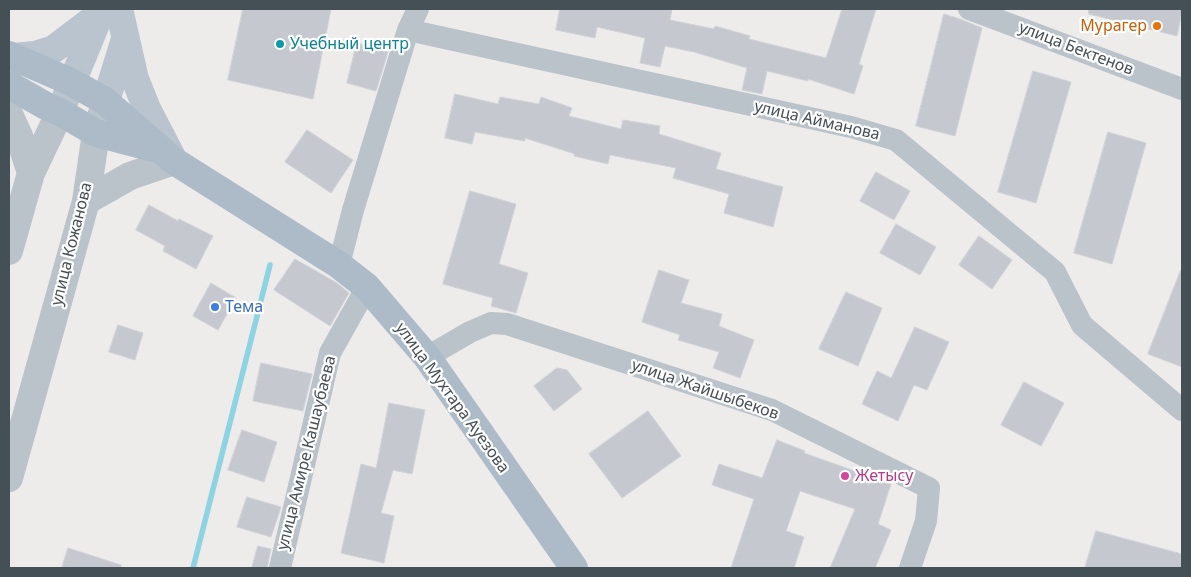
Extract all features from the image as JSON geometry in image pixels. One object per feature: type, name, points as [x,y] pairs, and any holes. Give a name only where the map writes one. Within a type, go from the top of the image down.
[{"type":"main road","points":[[107,10],[125,37],[135,79],[167,156]]},
{"type":"main road","points":[[11,56],[35,54],[54,49],[107,10]]},
{"type":"main road","points":[[60,112],[71,82],[107,10]]},
{"type":"main road","name":"улица Кожанова","points":[[96,133],[104,101],[125,37]]},
{"type":"main road","name":"улица Мухтара Ауезова","points":[[11,56],[71,82],[104,101],[167,156],[339,265],[367,287],[427,358],[574,568]]},
{"type":"main road","name":"улица Мухтара Ауезова","points":[[9,85],[96,133],[167,156]]},
{"type":"street","points":[[339,265],[353,210],[408,30],[418,9]]},
{"type":"street","name":"улица Бектенов","points":[[969,9],[1182,89]]},
{"type":"street","name":"улица Айманова","points":[[408,30],[852,127],[896,140],[1055,272],[1082,325],[1182,410]]},
{"type":"street","points":[[9,250],[31,174],[60,112]]},
{"type":"street","points":[[9,114],[19,136],[31,174]]},
{"type":"street","name":"улица Кожанова","points":[[9,478],[86,201],[96,133]]},
{"type":"street","points":[[86,201],[167,156]]},
{"type":"street","name":"улица Амире Кашаубаева","points":[[280,568],[330,353],[367,287]]},
{"type":"street","name":"улица Жайшыбеков","points":[[427,358],[470,332],[491,323],[507,324],[772,410],[930,488],[926,522],[910,568]]},
{"type":"building","name":"Учебный центр","points":[[243,9],[331,9],[313,99],[228,80]]},
{"type":"building","points":[[560,9],[672,9],[670,20],[714,29],[715,26],[750,36],[749,39],[826,58],[842,9],[876,9],[859,64],[863,66],[854,94],[808,79],[808,81],[767,71],[762,94],[742,90],[747,68],[694,52],[665,46],[660,67],[640,63],[645,38],[597,27],[595,38],[556,30]]},
{"type":"building","name":"Мурагер","points":[[1089,9],[1182,9],[1182,12],[1177,36],[1089,14]]},
{"type":"building","points":[[944,14],[982,28],[955,136],[916,126]]},
{"type":"building","points":[[357,43],[388,52],[376,91],[347,83]]},
{"type":"building","points":[[1033,71],[1071,82],[1036,203],[998,192]]},
{"type":"building","points":[[455,94],[498,104],[500,97],[539,104],[541,97],[572,108],[569,116],[621,129],[623,120],[660,126],[659,134],[721,153],[716,169],[783,187],[773,227],[724,213],[729,194],[673,178],[676,168],[610,155],[608,164],[574,156],[575,154],[525,138],[525,141],[475,132],[472,144],[445,138]]},
{"type":"building","points":[[307,130],[353,160],[331,193],[285,162]]},
{"type":"building","points":[[1108,132],[1146,143],[1112,264],[1074,253]]},
{"type":"building","points":[[876,172],[910,191],[894,220],[860,201]]},
{"type":"building","points":[[470,191],[516,204],[499,264],[528,273],[516,313],[491,306],[493,298],[443,284]]},
{"type":"building","points":[[149,205],[178,221],[179,219],[213,236],[196,269],[163,251],[165,246],[136,230]]},
{"type":"building","points":[[896,224],[936,247],[920,275],[880,253]]},
{"type":"building","points":[[979,236],[1012,260],[992,289],[959,265]]},
{"type":"building","points":[[295,259],[337,283],[349,293],[330,326],[274,290]]},
{"type":"building","points":[[659,270],[689,280],[681,303],[722,314],[719,326],[754,340],[740,378],[713,368],[719,352],[678,340],[680,335],[642,322]]},
{"type":"building","points":[[1182,270],[1182,367],[1148,354]]},
{"type":"building","name":"Тема","points":[[211,283],[236,298],[218,330],[193,316]]},
{"type":"building","points":[[846,292],[882,308],[858,366],[819,349]]},
{"type":"building","points":[[118,325],[143,333],[135,360],[109,352]]},
{"type":"building","points":[[915,327],[949,342],[927,390],[914,385],[898,421],[862,404],[877,371],[891,378]]},
{"type":"building","points":[[261,363],[312,374],[303,411],[253,401]]},
{"type":"building","points":[[557,368],[567,370],[582,389],[554,411],[534,386]]},
{"type":"building","points":[[1024,382],[1064,403],[1041,446],[1001,425]]},
{"type":"building","points":[[389,403],[425,410],[412,474],[393,470],[381,513],[394,516],[384,563],[341,553],[361,464],[376,468]]},
{"type":"building","points":[[648,411],[681,456],[622,498],[589,454]]},
{"type":"building","points":[[242,430],[277,442],[264,482],[228,470]]},
{"type":"building","points":[[777,440],[805,451],[804,453],[891,484],[878,524],[891,530],[875,568],[830,568],[855,509],[800,491],[786,531],[804,537],[794,568],[731,568],[754,499],[712,485],[719,464],[762,478]]},
{"type":"building","points":[[247,497],[281,507],[271,537],[237,527]]},
{"type":"building","points":[[1096,531],[1182,554],[1182,568],[1085,568]]},
{"type":"building","points":[[258,546],[271,549],[267,568],[252,568]]},
{"type":"building","points":[[68,548],[121,565],[121,568],[62,568]]},
{"type":"waterway","points":[[193,568],[270,265]]},
{"type":"place","name":"Мурагер","points":[[1157,26]]},
{"type":"place","name":"Учебный центр","points":[[280,44]]},
{"type":"place","name":"Тема","points":[[215,307]]},
{"type":"place","name":"Жетысу","points":[[845,476]]}]
